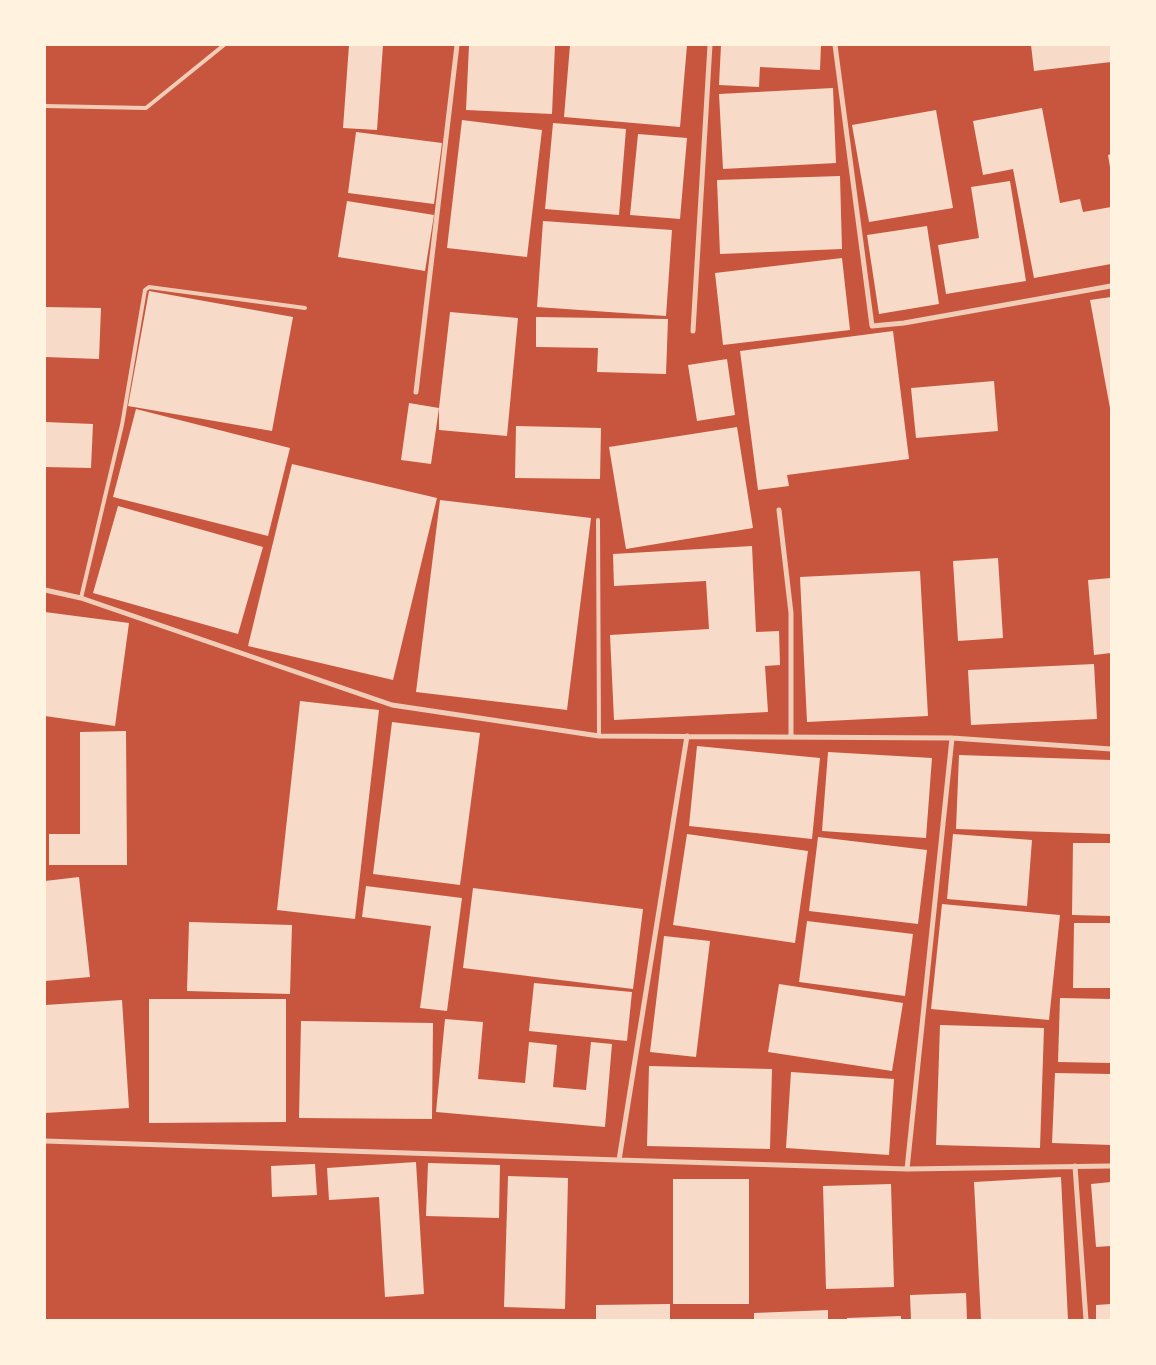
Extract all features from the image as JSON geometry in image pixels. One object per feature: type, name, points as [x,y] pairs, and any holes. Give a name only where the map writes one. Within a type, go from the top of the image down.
[{"type":"street","points":[[416,392],[457,45]]},
{"type":"street","points":[[693,331],[710,45]]},
{"type":"street","points":[[835,45],[872,326],[904,323],[1111,286]]},
{"type":"street","points":[[779,510],[791,613],[790,737]]},
{"type":"street","points":[[45,590],[81,598],[392,705],[599,736],[952,738],[1111,749]]},
{"type":"street","points":[[619,1160],[687,736]]},
{"type":"street","points":[[907,1169],[952,738]]},
{"type":"street","points":[[45,1141],[907,1169],[1111,1166]]},
{"type":"street","points":[[1075,1166],[1086,1320]]},
{"type":"lane","points":[[45,106],[146,108],[224,45]]},
{"type":"lane","points":[[81,598],[122,425],[145,290],[149,287],[305,308]]},
{"type":"lane","points":[[598,520],[599,736]]},
{"type":"building","points":[[349,45],[383,45],[377,130],[343,128]]},
{"type":"building","points":[[469,45],[555,45],[552,114],[466,110]]},
{"type":"building","points":[[570,45],[687,45],[680,127],[564,117]]},
{"type":"building","points":[[721,45],[821,45],[820,70],[760,67],[759,87],[719,85]]},
{"type":"building","points":[[1031,45],[1111,45],[1111,62],[1034,71]]},
{"type":"building","points":[[833,88],[836,163],[723,169],[719,94]]},
{"type":"building","points":[[1042,108],[1060,203],[1080,199],[1083,212],[1111,207],[1111,264],[1034,278],[1013,169],[983,175],[973,121]]},
{"type":"building","points":[[936,110],[953,208],[869,222],[852,125]]},
{"type":"building","points":[[462,120],[542,130],[527,257],[447,248]]},
{"type":"building","points":[[553,123],[626,129],[619,215],[545,209]]},
{"type":"building","points":[[356,132],[442,143],[434,204],[348,193]]},
{"type":"building","points":[[638,134],[687,138],[680,219],[630,215]]},
{"type":"building","points":[[1111,154],[1111,167],[1110,167],[1108,155]]},
{"type":"building","points":[[840,176],[842,249],[720,254],[717,180]]},
{"type":"building","points":[[1010,181],[1026,281],[946,294],[938,245],[979,238],[971,187]]},
{"type":"building","points":[[347,201],[434,215],[425,271],[338,257]]},
{"type":"building","points":[[543,221],[672,230],[666,316],[537,307]]},
{"type":"building","points":[[927,226],[939,304],[879,314],[867,235]]},
{"type":"building","points":[[842,258],[850,330],[723,345],[715,273]]},
{"type":"building","points":[[149,291],[293,317],[272,431],[128,406]]},
{"type":"building","points":[[1111,297],[1111,408],[1110,408],[1090,300]]},
{"type":"building","points":[[45,307],[101,308],[99,359],[45,357]]},
{"type":"building","points":[[450,312],[518,318],[507,436],[439,430],[439,408]]},
{"type":"building","points":[[536,317],[668,319],[666,374],[597,372],[598,348],[536,347]]},
{"type":"building","points":[[893,331],[909,459],[787,475],[789,486],[758,490],[740,351]]},
{"type":"building","points":[[727,359],[735,415],[697,421],[688,365]]},
{"type":"building","points":[[994,381],[998,431],[916,438],[911,388]]},
{"type":"building","points":[[409,403],[439,408],[431,464],[401,460]]},
{"type":"building","points":[[136,409],[290,448],[268,536],[113,497]]},
{"type":"building","points":[[45,422],[93,424],[91,468],[45,467]]},
{"type":"building","points":[[516,426],[601,428],[600,479],[515,478]]},
{"type":"building","points":[[737,427],[753,528],[626,549],[609,447]]},
{"type":"building","points":[[292,464],[437,498],[393,680],[248,646]]},
{"type":"building","points":[[440,500],[591,518],[567,710],[416,692]]},
{"type":"building","points":[[118,506],[263,547],[238,634],[93,593]]},
{"type":"building","points":[[752,546],[756,632],[779,631],[780,665],[765,666],[768,712],[614,720],[610,635],[709,629],[706,581],[614,586],[613,554]]},
{"type":"building","points":[[998,558],[1003,638],[958,641],[953,561]]},
{"type":"building","points":[[920,571],[928,716],[807,722],[800,577]]},
{"type":"building","points":[[1111,578],[1111,653],[1094,655],[1088,580]]},
{"type":"building","points":[[45,612],[129,623],[115,726],[45,716]]},
{"type":"building","points":[[1094,664],[1097,719],[971,725],[968,670]]},
{"type":"building","points":[[300,701],[379,710],[355,919],[277,910]]},
{"type":"building","points":[[392,722],[480,733],[460,885],[373,874]]},
{"type":"building","points":[[126,731],[127,865],[49,865],[49,834],[80,834],[80,732]]},
{"type":"building","points":[[697,746],[820,758],[812,839],[689,826]]},
{"type":"building","points":[[828,752],[932,758],[926,838],[822,831]]},
{"type":"building","points":[[959,755],[1111,760],[1111,834],[956,829]]},
{"type":"building","points":[[687,834],[808,851],[795,943],[673,925]]},
{"type":"building","points":[[953,834],[1032,840],[1027,906],[947,899]]},
{"type":"building","points":[[818,837],[927,850],[918,924],[809,911]]},
{"type":"building","points":[[1073,843],[1111,843],[1111,916],[1072,915]]},
{"type":"building","points":[[79,877],[90,977],[45,981],[45,881]]},
{"type":"building","points":[[366,886],[462,898],[447,1011],[420,1008],[431,926],[362,917]]},
{"type":"building","points":[[473,888],[643,909],[633,989],[463,968]]},
{"type":"building","points":[[942,904],[1060,915],[1049,1020],[931,1009]]},
{"type":"building","points":[[807,921],[913,934],[905,996],[799,982]]},
{"type":"building","points":[[189,922],[292,925],[290,994],[187,991]]},
{"type":"building","points":[[1074,923],[1111,923],[1111,988],[1073,988]]},
{"type":"building","points":[[664,936],[710,941],[696,1057],[650,1052]]},
{"type":"building","points":[[534,983],[632,992],[627,1041],[529,1031]]},
{"type":"building","points":[[779,984],[903,1003],[892,1071],[768,1052]]},
{"type":"building","points":[[1060,998],[1111,999],[1111,1063],[1058,1062]]},
{"type":"building","points":[[149,999],[286,999],[286,1122],[149,1123]]},
{"type":"building","points":[[122,1000],[129,1108],[45,1113],[45,1005]]},
{"type":"building","points":[[445,1019],[483,1022],[478,1079],[525,1083],[529,1042],[557,1045],[553,1087],[586,1090],[591,1042],[612,1044],[605,1127],[436,1112]]},
{"type":"building","points":[[301,1021],[433,1023],[432,1119],[299,1118]]},
{"type":"building","points":[[940,1025],[1044,1028],[1040,1148],[936,1145]]},
{"type":"building","points":[[649,1066],[772,1069],[770,1149],[647,1146]]},
{"type":"building","points":[[791,1072],[894,1079],[889,1155],[786,1148]]},
{"type":"building","points":[[1055,1073],[1111,1074],[1111,1145],[1052,1143]]},
{"type":"building","points":[[416,1162],[424,1294],[385,1297],[379,1197],[329,1200],[327,1168]]},
{"type":"building","points":[[428,1163],[500,1165],[499,1218],[426,1216]]},
{"type":"building","points":[[315,1164],[317,1195],[272,1197],[271,1166]]},
{"type":"building","points":[[508,1176],[568,1178],[565,1309],[504,1307]]},
{"type":"building","points":[[1061,1177],[1068,1320],[981,1320],[974,1182]]},
{"type":"building","points":[[673,1179],[749,1179],[749,1304],[673,1304]]},
{"type":"building","points":[[1111,1182],[1111,1246],[1096,1247],[1091,1184]]},
{"type":"building","points":[[891,1184],[894,1287],[826,1289],[823,1186]]},
{"type":"building","points":[[966,1293],[967,1320],[911,1320],[910,1295]]},
{"type":"building","points":[[670,1304],[670,1320],[596,1320],[596,1305]]},
{"type":"building","points":[[1111,1304],[1111,1320],[1096,1320],[1096,1305]]},
{"type":"building","points":[[828,1310],[828,1320],[754,1320],[754,1313]]},
{"type":"building","points":[[901,1316],[901,1320],[847,1320],[847,1318]]}]
